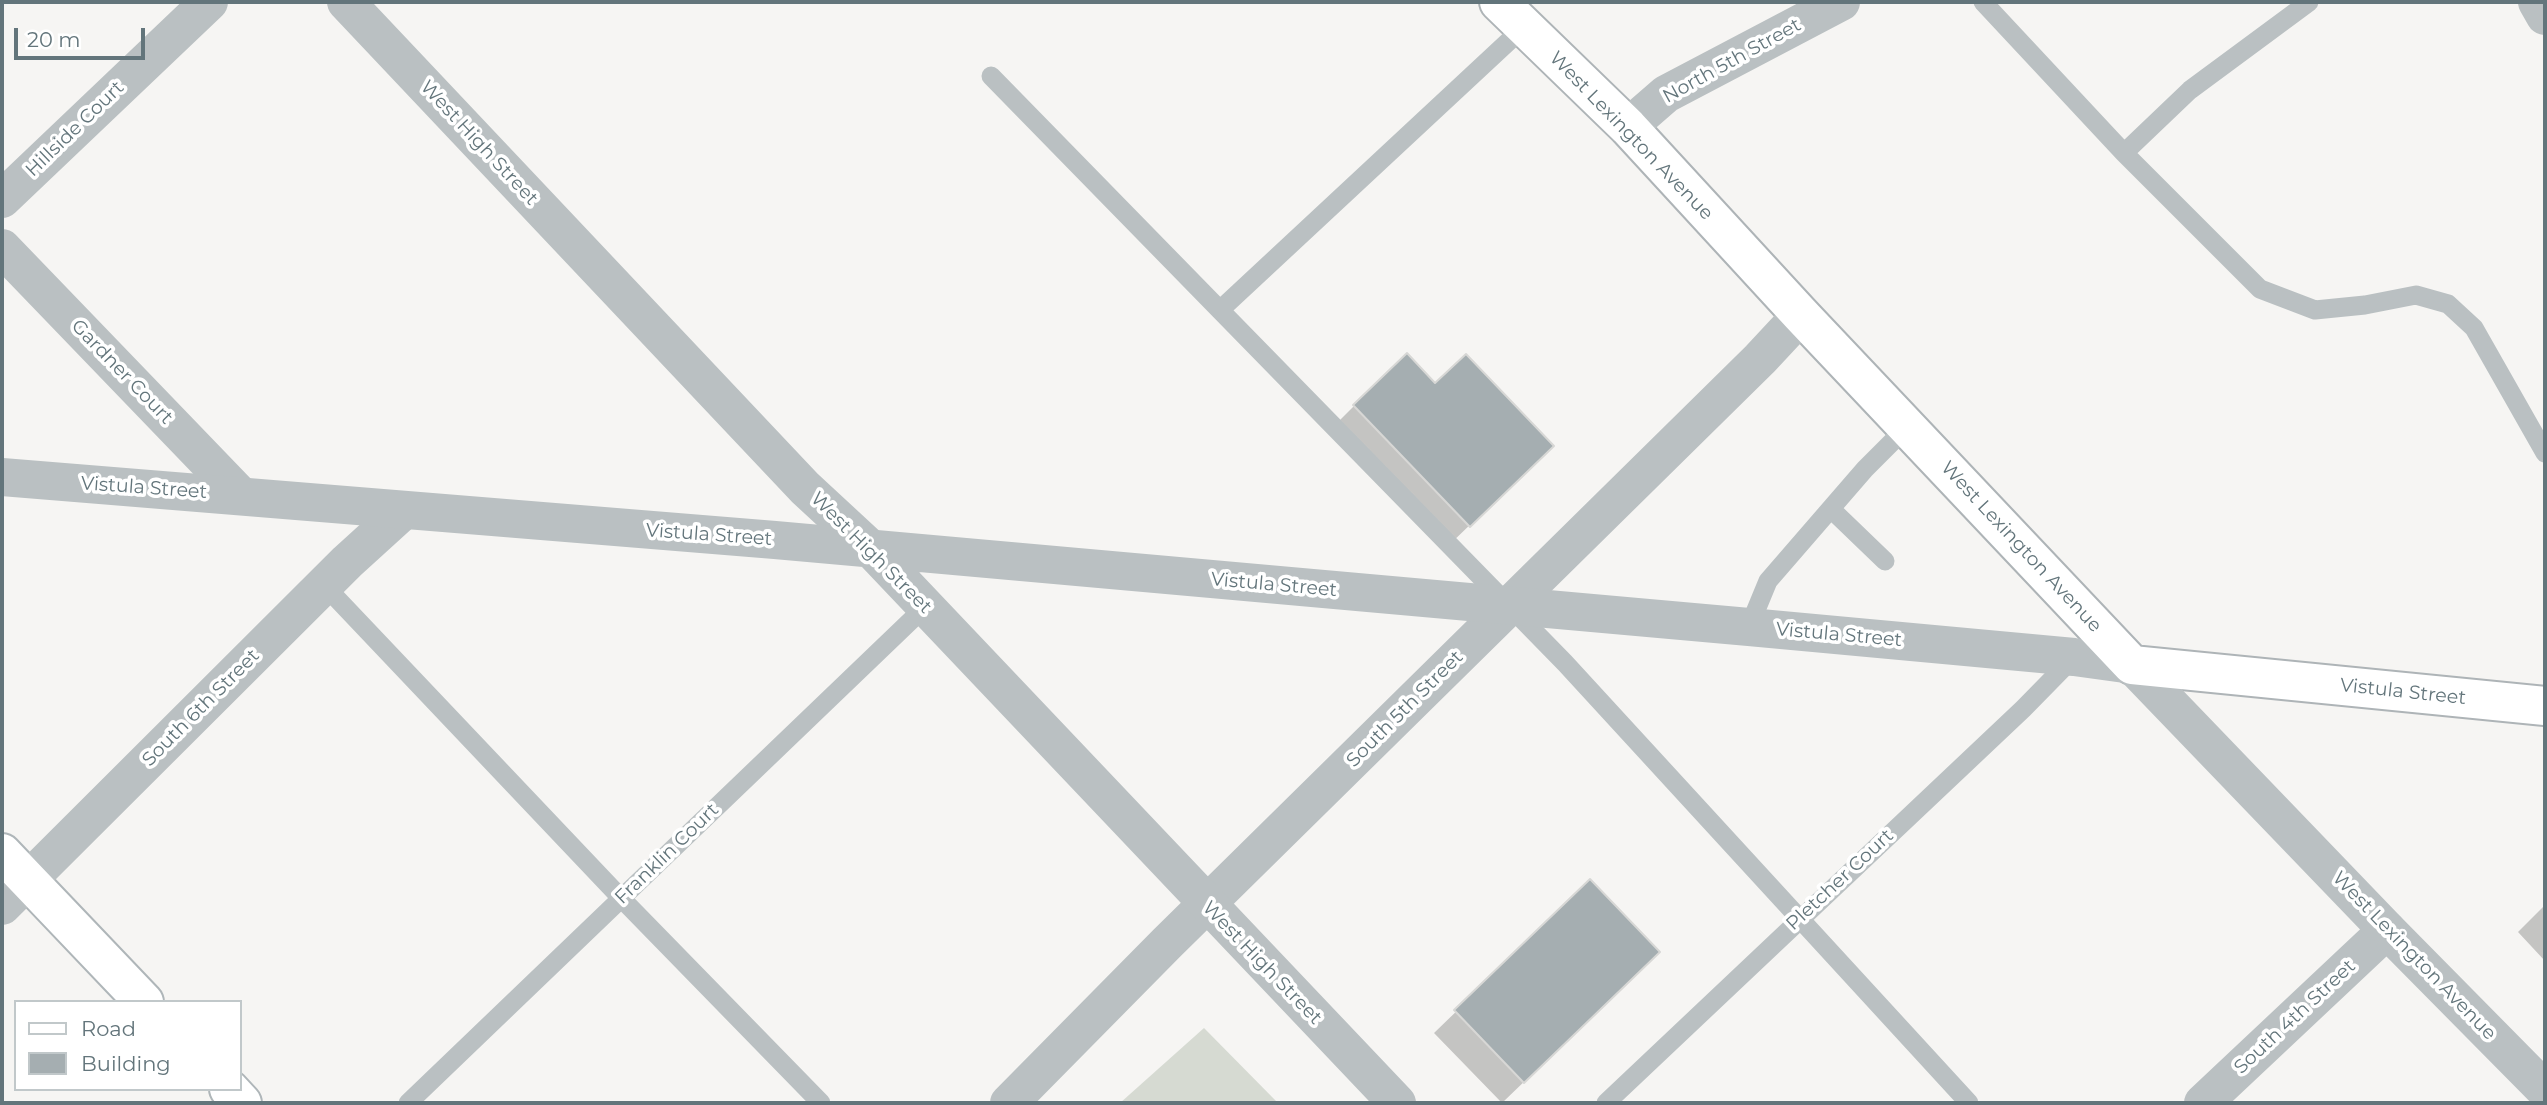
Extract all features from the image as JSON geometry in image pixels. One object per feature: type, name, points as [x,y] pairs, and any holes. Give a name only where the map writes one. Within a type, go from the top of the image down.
[{"type":"main road","name":"West Lexington Avenue","points":[[1512,15],[1628,127],[1801,315],[2132,665]]},
{"type":"main road","name":"Vistula Street","points":[[2132,665],[2545,706]]},
{"type":"main road","points":[[2,853],[15,894],[142,1000]]},
{"type":"street","name":"Hillside Court","points":[[2,199],[209,2]]},
{"type":"street","name":"West High Street","points":[[346,2],[805,488],[872,550],[926,606],[1397,1103]]},
{"type":"street","name":"North 5th Street","points":[[1628,127],[1666,94],[1841,2]]},
{"type":"street","points":[[2538,2],[2545,16]]},
{"type":"street","name":"Gardner Court","points":[[2,248],[241,496]]},
{"type":"street","name":"South 5th Street","points":[[1009,1103],[1167,943],[1760,359],[1801,315]]},
{"type":"street","name":"Vistula Street","points":[[2,477],[1749,627],[2074,657],[2132,665]]},
{"type":"street","name":"South 6th Street","points":[[15,894],[324,585],[402,512]]},
{"type":"street","name":"West Lexington Avenue","points":[[2132,665],[2545,1090]]},
{"type":"street","name":"South 4th Street","points":[[2203,1103],[2387,930]]},
{"type":"lane","points":[[1983,2],[2124,153],[2260,289],[2315,310],[2365,305],[2416,295],[2448,304],[2474,328],[2545,453]]},
{"type":"lane","points":[[2124,153],[2190,90],[2309,2]]},
{"type":"lane","points":[[1220,310],[1512,15]]},
{"type":"lane","points":[[991,76],[1565,663],[1969,1103]]},
{"type":"lane","points":[[1749,627],[1768,581],[1865,469],[1907,426]]},
{"type":"lane","points":[[1831,509],[1885,561]]},
{"type":"lane","points":[[324,585],[621,898],[821,1103]]},
{"type":"lane","name":"Franklin Court","points":[[408,1103],[926,606]]},
{"type":"lane","name":"Pletcher Court","points":[[1606,1103],[2023,709],[2074,657]]},
{"type":"shaded area","points":[[1204,1028],[1278,1103],[1120,1103]]},
{"type":"building","points":[[1407,353],[1435,383],[1466,354],[1554,446],[1470,527],[1353,405]]},
{"type":"building","points":[[1590,879],[1660,952],[1524,1083],[1454,1010]]}]
